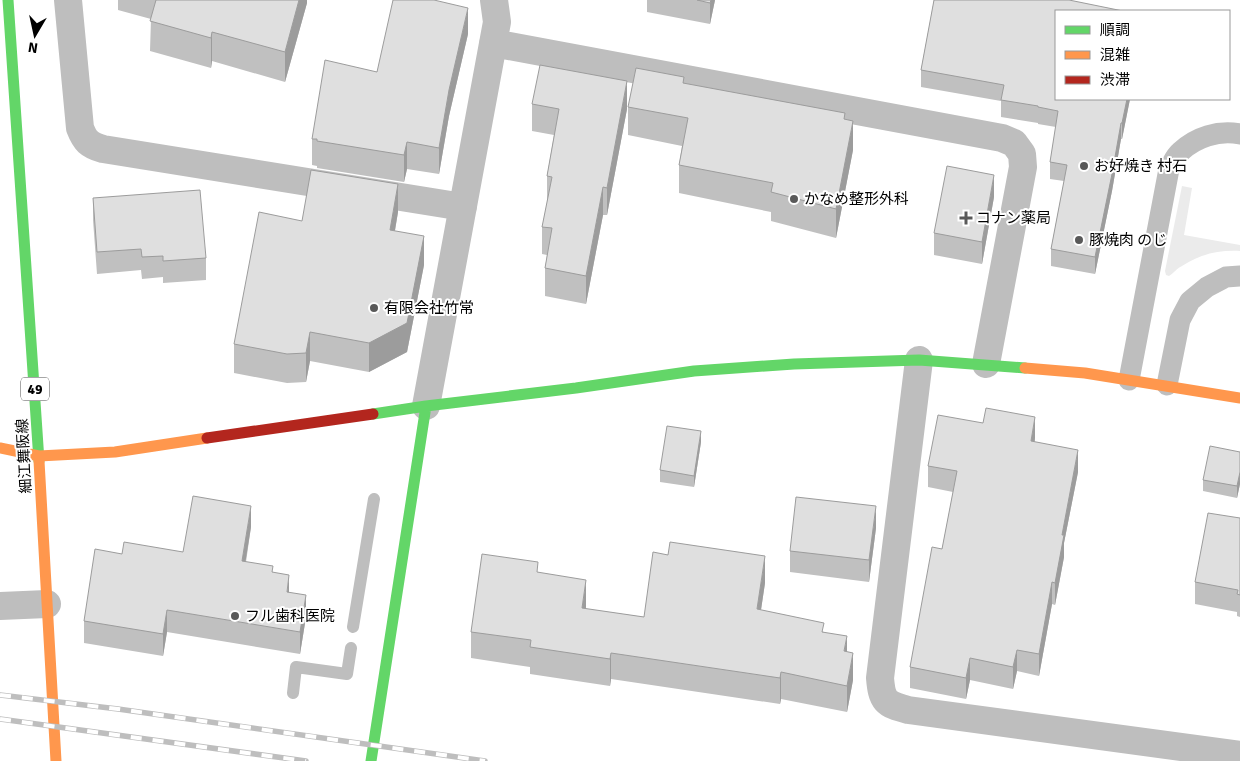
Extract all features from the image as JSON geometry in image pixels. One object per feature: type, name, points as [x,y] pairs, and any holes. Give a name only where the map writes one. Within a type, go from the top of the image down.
[{"type":"street","name":"細江舞阪線","points":[[8,0],[39,456],[56,761]]},
{"type":"street","points":[[68,0],[80,128],[84,138],[92,146],[463,207]]},
{"type":"street","points":[[371,761],[426,406],[494,43],[497,22],[494,0]]},
{"type":"street","points":[[494,43],[1002,138],[1014,143],[1022,154],[1023,168],[986,364]]},
{"type":"street","points":[[0,448],[39,456],[115,452],[426,406],[576,388],[694,371],[794,364],[919,360],[986,364],[1167,385],[1240,398]]},
{"type":"street","points":[[919,360],[880,678],[881,694],[892,706],[908,710],[1240,755]]},
{"type":"street","points":[[0,606],[47,604]]},
{"type":"lane","points":[[1129,380],[1169,169],[1178,153],[1194,141],[1212,134],[1232,132],[1240,134]]},
{"type":"lane","points":[[1167,385],[1180,320],[1190,302],[1206,287],[1226,277],[1240,276]]},
{"type":"shaded area","points":[[1182,186],[1192,188],[1184,235],[1240,245],[1240,251],[1217,252],[1196,258],[1169,276],[1166,275],[1165,271]]},
{"type":"building","points":[[156,0],[299,0],[285,52],[212,32],[211,38],[150,21]]},
{"type":"building","points":[[393,0],[434,0],[468,8],[449,90],[439,148],[407,142],[404,155],[312,139],[325,60],[377,72]]},
{"type":"building","points":[[697,0],[711,0],[710,3]]},
{"type":"building","points":[[934,0],[1069,0],[1118,10],[1055,10],[1055,100],[1127,100],[1095,257],[1051,249],[1067,165],[1050,162],[1058,111],[1001,100],[1004,85],[921,70]]},
{"type":"building","points":[[540,65],[627,81],[607,188],[603,187],[586,276],[545,268],[552,228],[542,227],[552,177],[547,176],[559,109],[532,104]]},
{"type":"building","points":[[636,68],[684,77],[683,83],[845,113],[844,119],[853,121],[836,209],[771,192],[773,183],[679,165],[688,118],[628,107]]},
{"type":"building","name":"コナン薬局","points":[[947,166],[994,175],[982,242],[934,233]]},
{"type":"building","points":[[311,170],[398,184],[390,230],[424,236],[407,323],[369,343],[310,332],[306,353],[287,354],[234,344],[259,212],[302,221]]},
{"type":"building","points":[[200,190],[206,258],[163,261],[163,256],[142,257],[141,249],[97,252],[93,198]]},
{"type":"building","points":[[986,408],[1035,417],[1031,441],[1078,450],[1055,583],[1052,582],[1039,654],[1017,650],[1013,667],[970,658],[966,678],[910,667],[932,547],[942,549],[957,471],[928,466],[938,415],[983,423]]},
{"type":"building","points":[[667,426],[701,431],[694,476],[660,470]]},
{"type":"building","points":[[1210,446],[1240,452],[1240,472],[1237,486],[1203,480]]},
{"type":"building","points":[[193,496],[251,506],[242,561],[273,566],[272,572],[289,575],[287,592],[306,595],[300,632],[167,610],[163,634],[84,621],[95,549],[122,554],[124,542],[183,552]]},
{"type":"building","points":[[796,497],[876,506],[869,560],[790,551]]},
{"type":"building","points":[[1208,513],[1240,518],[1240,595],[1237,594],[1238,590],[1195,582]]},
{"type":"building","points":[[670,542],[765,556],[757,609],[824,623],[822,632],[847,636],[844,651],[853,653],[847,686],[781,672],[780,678],[611,653],[610,659],[530,647],[531,640],[471,632],[482,554],[538,562],[537,572],[586,580],[582,608],[644,617],[653,552],[668,555]]},
{"type":"waterway","points":[[353,627],[374,499]]},
{"type":"waterway","points":[[293,693],[296,667],[347,674],[351,648]]},
{"type":"railway","points":[[0,695],[118,709],[485,761]]},
{"type":"railway","points":[[0,719],[306,761]]},
{"type":"traffic: fast","points":[[8,0],[39,461]]},
{"type":"traffic: fast","points":[[373,414],[694,371],[794,364],[919,360],[1025,368]]},
{"type":"traffic: fast","points":[[371,761],[426,406]]},
{"type":"traffic: slow","points":[[1025,368],[1085,373],[1240,398]]},
{"type":"traffic: slow","points":[[0,448],[39,456],[115,452],[207,438]]},
{"type":"traffic: slow","points":[[39,461],[56,761]]},
{"type":"traffic: jam","points":[[207,438],[373,414]]},
{"type":"place","name":"お好焼き 村石","points":[[1084,166]]},
{"type":"place","name":"かなめ整形外科","points":[[794,199]]},
{"type":"place","name":"コナン薬局","points":[[966,218]]},
{"type":"place","name":"豚焼肉 のじ","points":[[1079,240]]},
{"type":"place","name":"有限会社竹常","points":[[374,308]]},
{"type":"place","name":"フル歯科医院","points":[[235,616]]}]
